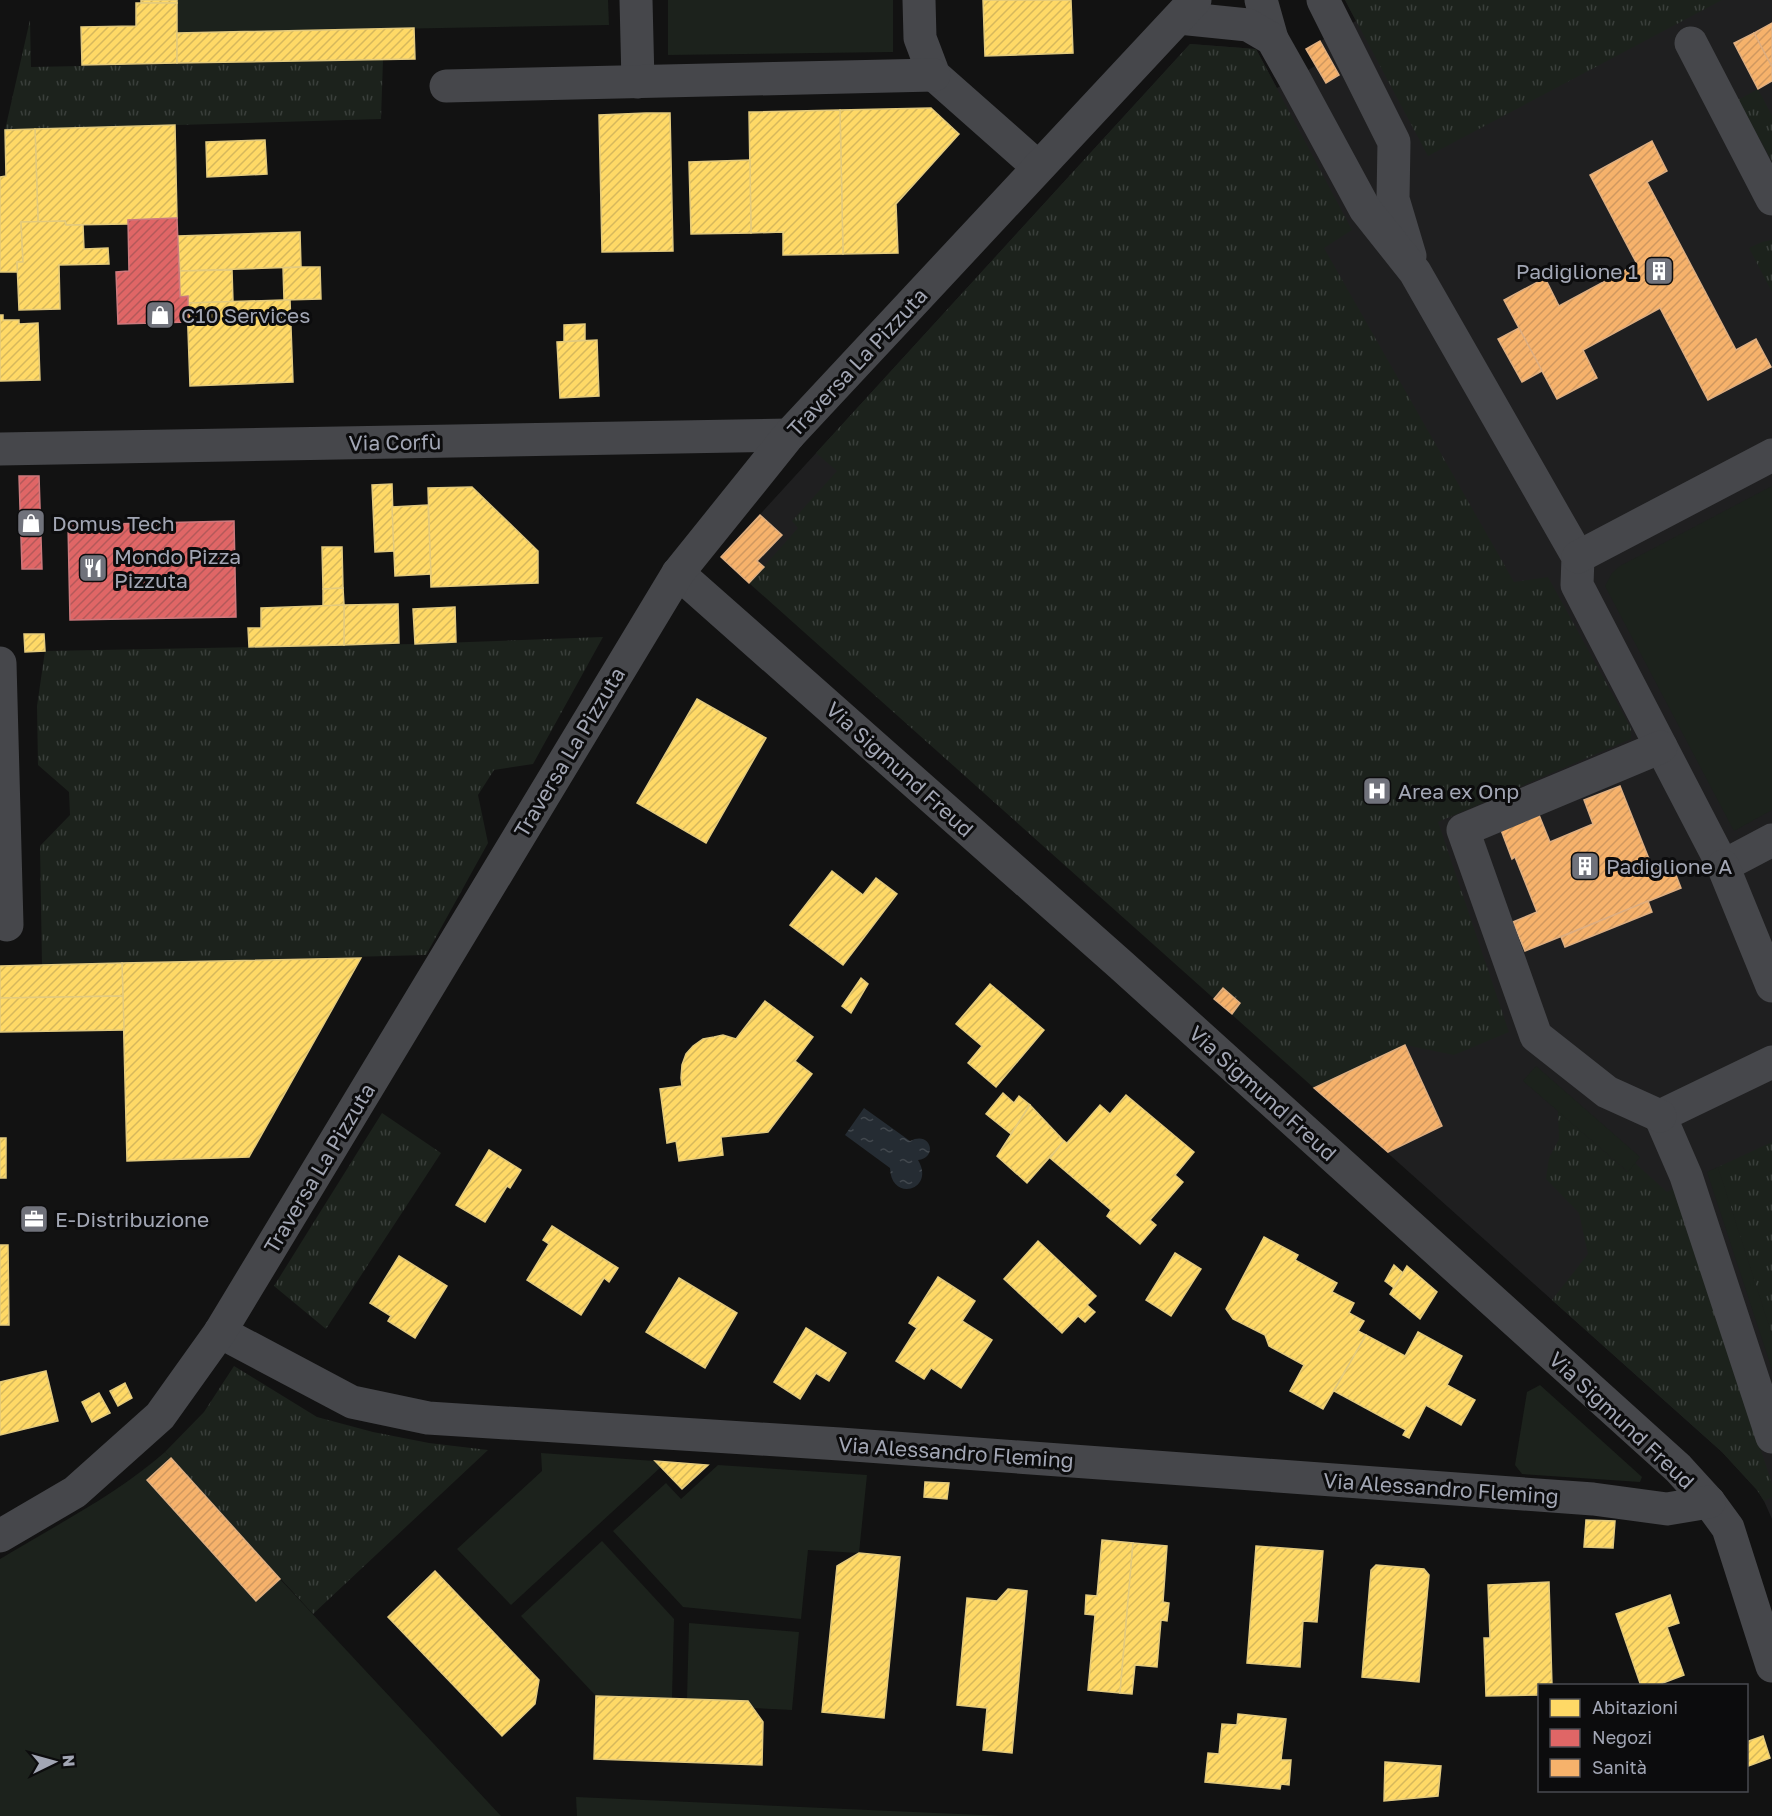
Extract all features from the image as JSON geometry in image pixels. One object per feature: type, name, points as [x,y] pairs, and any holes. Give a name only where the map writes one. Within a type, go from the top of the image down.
[{"type":"street","points":[[636,0],[638,82]]},
{"type":"street","points":[[919,0],[920,38],[934,75],[1038,167]]},
{"type":"street","points":[[1323,2],[1394,142],[1393,199],[1414,272]]},
{"type":"street","points":[[1187,9],[1248,25],[1269,14],[1294,78],[1365,209],[1414,272],[1578,557],[1577,585],[1723,866],[1772,986]]},
{"type":"street","name":"Traversa La Pizzuta","points":[[0,1536],[75,1492],[160,1416],[220,1332],[678,573],[789,435],[1187,9]]},
{"type":"street","points":[[1691,43],[1772,199]]},
{"type":"street","points":[[446,86],[934,75]]},
{"type":"street","name":"Via Corfù","points":[[0,449],[789,435]]},
{"type":"street","points":[[1578,557],[1772,455]]},
{"type":"street","name":"Via Sigmund Freud","points":[[678,573],[1156,997],[1669,1460],[1709,1502],[1728,1528],[1772,1666]]},
{"type":"street","points":[[0,663],[7,925]]},
{"type":"street","points":[[1661,747],[1463,830],[1536,1036],[1607,1092],[1660,1116],[1686,1176],[1772,1437]]},
{"type":"street","points":[[1723,866],[1772,840]]},
{"type":"street","points":[[1660,1116],[1772,1062]]},
{"type":"street","name":"Via Alessandro Fleming","points":[[220,1332],[352,1402],[428,1418],[852,1445],[1545,1495],[1667,1509],[1709,1502]]},
{"type":"shaded area","name":"Area ex Onp","points":[[1345,0],[1772,0],[1772,1519],[1757,1490],[1722,1452],[721,557],[1190,44],[1256,49],[1277,88],[1315,66],[1306,49],[1356,21]]},
{"type":"green space","points":[[177,0],[608,0],[609,25],[177,33]]},
{"type":"green space","points":[[668,0],[893,0],[893,52],[668,55]]},
{"type":"green space","points":[[1345,0],[1722,0],[1428,156]]},
{"type":"green space","points":[[30,20],[31,67],[383,60],[381,119],[5,130]]},
{"type":"green space","points":[[1190,44],[1256,49],[1352,230],[1324,248],[1514,582],[1548,577],[1631,728],[1631,739],[1438,822],[1509,1032],[1454,1055],[1405,1045],[1314,1088],[749,583],[798,528],[792,521],[837,471],[816,453]]},
{"type":"green space","points":[[1758,89],[1772,116],[1772,161],[1738,100]]},
{"type":"green space","points":[[1772,240],[1772,292],[1749,248]]},
{"type":"green space","points":[[1772,486],[1772,810],[1734,831],[1605,586],[1612,573],[1620,566]]},
{"type":"green space","points":[[603,637],[533,764],[494,770],[478,795],[488,843],[426,955],[42,965],[40,846],[70,815],[69,792],[38,765],[37,706],[45,651],[415,644]]},
{"type":"green space","points":[[1536,1066],[1640,1157],[1628,1172],[1523,1081]]},
{"type":"green space","points":[[1558,1111],[1627,1172],[1635,1163],[1667,1192],[1675,1188],[1772,1484],[1772,1497],[1764,1501],[1757,1490],[1722,1452],[1552,1300],[1588,1254],[1579,1213],[1546,1179],[1549,1158],[1559,1139]]},
{"type":"green space","points":[[382,1113],[441,1153],[326,1329],[274,1286]]},
{"type":"green space","points":[[1772,1142],[1772,1335],[1718,1167]]},
{"type":"green space","points":[[1718,1167],[1772,1335],[1772,1370],[1707,1172]]},
{"type":"green space","points":[[234,1366],[317,1417],[373,1432],[429,1443],[488,1450],[313,1614],[165,1452],[204,1412]]},
{"type":"green space","points":[[1540,1385],[1642,1477],[1640,1482],[1522,1474],[1515,1465],[1527,1392]]},
{"type":"green space","points":[[165,1452],[171,1458],[147,1480],[251,1596],[256,1601],[280,1579],[501,1816],[0,1816],[0,1559],[106,1496]]},
{"type":"green space","points":[[541,1453],[655,1461],[661,1467],[511,1605],[457,1549],[542,1471]]},
{"type":"green space","points":[[718,1465],[867,1475],[859,1553],[808,1550],[801,1619],[683,1607],[613,1531],[666,1483],[681,1499]]},
{"type":"green space","points":[[602,1541],[674,1619],[672,1698],[596,1696],[521,1616]]},
{"type":"green space","points":[[689,1623],[799,1632],[792,1710],[753,1708],[748,1701],[687,1699]]},
{"type":"green space","points":[[576,1797],[1004,1816],[577,1816]]},
{"type":"water","points":[[864,1108],[910,1141],[923,1139],[927,1141],[930,1150],[925,1158],[918,1160],[922,1170],[921,1179],[917,1185],[904,1189],[897,1186],[892,1179],[890,1168],[845,1135]]},
{"type":"building: Abitazioni","points":[[141,0],[177,0],[177,3],[141,3]]},
{"type":"building: Abitazioni","points":[[983,0],[1071,0],[1073,53],[985,56]]},
{"type":"building: Abitazioni","points":[[136,3],[177,3],[177,63],[82,65],[81,27],[136,26]]},
{"type":"building: Abitazioni","points":[[414,28],[415,59],[177,63],[177,33]]},
{"type":"building: Abitazioni","points":[[931,108],[959,134],[896,204],[898,253],[843,254],[840,110]]},
{"type":"building: Abitazioni","points":[[840,110],[843,254],[783,255],[783,232],[751,233],[749,112]]},
{"type":"building: Abitazioni","points":[[670,113],[673,251],[602,252],[599,115]]},
{"type":"building: Abitazioni","points":[[175,125],[177,218],[128,220],[128,224],[66,225],[65,221],[38,222],[35,129]]},
{"type":"building: Abitazioni","points":[[35,129],[38,222],[21,222],[23,262],[17,262],[18,272],[0,272],[0,177],[6,176],[5,130]]},
{"type":"building: Abitazioni","points":[[265,140],[267,174],[207,177],[206,142]]},
{"type":"building: Abitazioni","points":[[750,160],[751,233],[691,234],[689,162]]},
{"type":"building: Abitazioni","points":[[65,221],[66,225],[83,225],[84,249],[108,248],[109,264],[59,265],[60,309],[19,310],[17,262],[23,262],[21,222]]},
{"type":"building: Abitazioni","points":[[300,232],[301,267],[180,271],[178,236]]},
{"type":"building: Abitazioni","points":[[320,267],[321,299],[284,300],[283,268]]},
{"type":"building: Abitazioni","points":[[232,270],[233,302],[187,303],[188,296],[180,297],[180,271]]},
{"type":"building: Abitazioni","points":[[290,300],[293,382],[190,386],[187,303]]},
{"type":"building: Abitazioni","points":[[0,315],[3,315],[3,320],[19,320],[19,324],[38,323],[40,380],[0,381]]},
{"type":"building: Abitazioni","points":[[585,324],[585,340],[564,342],[564,325]]},
{"type":"building: Abitazioni","points":[[597,340],[599,396],[560,398],[557,342]]},
{"type":"building: Abitazioni","points":[[392,484],[394,551],[375,552],[372,485]]},
{"type":"building: Abitazioni","points":[[472,487],[538,551],[538,583],[431,587],[428,488]]},
{"type":"building: Abitazioni","points":[[428,505],[431,574],[395,576],[392,507]]},
{"type":"building: Abitazioni","points":[[322,547],[342,547],[343,588],[323,589]]},
{"type":"building: Abitazioni","points":[[343,588],[344,605],[323,606],[323,589]]},
{"type":"building: Abitazioni","points":[[398,604],[399,643],[344,645],[344,605]]},
{"type":"building: Abitazioni","points":[[344,605],[344,645],[249,647],[248,628],[261,628],[261,608]]},
{"type":"building: Abitazioni","points":[[455,607],[456,642],[415,644],[413,609]]},
{"type":"building: Abitazioni","points":[[24,634],[44,634],[45,651],[25,652]]},
{"type":"building: Abitazioni","points":[[697,699],[766,738],[706,843],[637,803]]},
{"type":"building: Abitazioni","points":[[832,871],[863,895],[876,878],[897,894],[843,965],[790,925]]},
{"type":"building: Abitazioni","points":[[361,958],[249,1157],[127,1161],[122,963]]},
{"type":"building: Abitazioni","points":[[122,963],[123,996],[0,998],[0,966]]},
{"type":"building: Abitazioni","points":[[861,978],[868,984],[851,1013],[842,1006]]},
{"type":"building: Abitazioni","points":[[990,984],[1044,1030],[996,1087],[968,1063],[982,1046],[956,1024]]},
{"type":"building: Abitazioni","points":[[123,996],[124,1030],[0,1032],[0,998]]},
{"type":"building: Abitazioni","points":[[765,1001],[813,1037],[795,1061],[812,1074],[768,1132],[721,1137],[723,1155],[679,1161],[676,1141],[667,1143],[660,1089],[682,1086],[682,1065],[686,1054],[693,1046],[703,1039],[723,1035],[736,1039]]},
{"type":"building: Abitazioni","points":[[1003,1093],[1014,1103],[1019,1096],[1030,1105],[1011,1134],[986,1114]]},
{"type":"building: Abitazioni","points":[[1126,1095],[1194,1152],[1175,1175],[1183,1182],[1150,1220],[1156,1225],[1140,1244],[1107,1216],[1111,1210],[1050,1158],[1064,1141],[1067,1143],[1100,1105],[1110,1114]]},
{"type":"building: Abitazioni","points":[[1030,1105],[1064,1141],[1027,1183],[997,1156]]},
{"type":"building: Abitazioni","points":[[0,1138],[6,1138],[6,1178],[0,1178]]},
{"type":"building: Abitazioni","points":[[489,1150],[521,1170],[510,1188],[507,1186],[485,1222],[456,1205]]},
{"type":"building: Abitazioni","points":[[552,1226],[618,1268],[609,1282],[604,1278],[581,1315],[527,1280],[549,1244],[543,1240]]},
{"type":"building: Abitazioni","points":[[1264,1237],[1298,1255],[1295,1260],[1337,1283],[1332,1292],[1354,1303],[1349,1313],[1364,1321],[1358,1331],[1366,1335],[1323,1409],[1290,1391],[1304,1365],[1269,1346],[1265,1335],[1233,1319],[1226,1309]]},
{"type":"building: Abitazioni","points":[[1038,1241],[1096,1296],[1087,1305],[1095,1312],[1085,1322],[1078,1316],[1062,1333],[1004,1279]]},
{"type":"building: Abitazioni","points":[[0,1245],[8,1245],[9,1325],[0,1325]]},
{"type":"building: Abitazioni","points":[[1175,1253],[1201,1269],[1171,1316],[1146,1300]]},
{"type":"building: Abitazioni","points":[[399,1256],[447,1286],[415,1338],[388,1321],[391,1316],[370,1303]]},
{"type":"building: Abitazioni","points":[[1394,1265],[1403,1273],[1394,1288],[1385,1281]]},
{"type":"building: Abitazioni","points":[[1407,1266],[1437,1292],[1420,1319],[1390,1294]]},
{"type":"building: Abitazioni","points":[[938,1277],[975,1301],[962,1321],[992,1340],[961,1388],[931,1368],[924,1379],[896,1361],[917,1328],[909,1323]]},
{"type":"building: Abitazioni","points":[[679,1278],[737,1313],[705,1368],[646,1332]]},
{"type":"building: Abitazioni","points":[[806,1328],[846,1353],[829,1381],[816,1373],[800,1399],[774,1382]]},
{"type":"building: Abitazioni","points":[[1418,1332],[1462,1356],[1447,1385],[1475,1400],[1461,1425],[1426,1405],[1409,1438],[1403,1435],[1406,1430],[1334,1391],[1366,1335],[1405,1356]]},
{"type":"building: Abitazioni","points":[[46,1371],[58,1421],[0,1435],[0,1382]]},
{"type":"building: Abitazioni","points":[[125,1383],[132,1398],[118,1406],[110,1391]]},
{"type":"building: Abitazioni","points":[[99,1393],[110,1413],[92,1422],[82,1402]]},
{"type":"building: Abitazioni","points":[[655,1461],[708,1465],[682,1489]]},
{"type":"building: Abitazioni","points":[[925,1482],[949,1483],[947,1499],[924,1497]]},
{"type":"building: Abitazioni","points":[[1586,1520],[1615,1521],[1613,1548],[1584,1547]]},
{"type":"building: Abitazioni","points":[[1102,1540],[1133,1543],[1120,1693],[1088,1690],[1095,1615],[1085,1614],[1086,1595],[1097,1596]]},
{"type":"building: Abitazioni","points":[[1133,1543],[1167,1546],[1163,1602],[1169,1603],[1167,1621],[1161,1620],[1157,1667],[1135,1665],[1132,1694],[1120,1693]]},
{"type":"building: Abitazioni","points":[[1256,1546],[1323,1551],[1317,1622],[1303,1621],[1300,1667],[1247,1663]]},
{"type":"building: Abitazioni","points":[[859,1553],[900,1557],[884,1718],[822,1712],[837,1566]]},
{"type":"building: Abitazioni","points":[[1376,1565],[1424,1569],[1429,1575],[1419,1682],[1362,1677],[1371,1570]]},
{"type":"building: Abitazioni","points":[[435,1571],[539,1680],[535,1704],[502,1736],[388,1617]]},
{"type":"building: Abitazioni","points":[[1549,1582],[1552,1684],[1538,1684],[1538,1695],[1486,1696],[1484,1638],[1490,1638],[1488,1585]]},
{"type":"building: Abitazioni","points":[[1008,1589],[1027,1591],[1012,1753],[983,1750],[987,1708],[957,1705],[967,1598],[997,1601]]},
{"type":"building: Abitazioni","points":[[1670,1595],[1679,1623],[1667,1627],[1684,1675],[1660,1684],[1640,1684],[1616,1614]]},
{"type":"building: Abitazioni","points":[[596,1696],[748,1701],[763,1722],[762,1765],[594,1759]]},
{"type":"building: Abitazioni","points":[[1238,1714],[1286,1719],[1281,1760],[1291,1760],[1289,1785],[1281,1784],[1280,1789],[1205,1782],[1208,1753],[1219,1754],[1222,1724],[1237,1725]]},
{"type":"building: Abitazioni","points":[[1763,1736],[1770,1758],[1748,1766],[1748,1741]]},
{"type":"building: Abitazioni","points":[[1385,1762],[1441,1766],[1438,1796],[1384,1801]]},
{"type":"building: Negozi","points":[[177,218],[180,297],[188,296],[188,322],[118,324],[116,272],[129,271],[128,220]]},
{"type":"building: Negozi","name":"Domus Tech","points":[[19,476],[39,476],[42,569],[22,569]]},
{"type":"building: Negozi","points":[[234,521],[236,617],[70,620],[68,525]]},
{"type":"building: Sanità","points":[[1772,23],[1772,67],[1754,33]]},
{"type":"building: Sanità","points":[[1754,33],[1772,67],[1772,81],[1758,89],[1734,43]]},
{"type":"building: Sanità","points":[[1320,41],[1339,75],[1326,83],[1306,49]]},
{"type":"building: Sanità","name":"Padiglione 1","points":[[1652,141],[1667,171],[1647,182],[1736,350],[1756,339],[1771,367],[1708,400],[1660,308],[1583,350],[1597,378],[1557,399],[1504,300],[1545,278],[1559,306],[1637,264],[1590,175]]},
{"type":"building: Sanità","points":[[1519,328],[1542,371],[1522,382],[1498,339]]},
{"type":"building: Sanità","points":[[760,515],[782,535],[757,561],[764,567],[749,583],[721,557]]},
{"type":"building: Sanità","name":"Padiglione A","points":[[1620,786],[1653,869],[1671,862],[1681,888],[1525,951],[1513,922],[1537,912],[1515,857],[1512,859],[1501,830],[1539,815],[1550,842],[1593,824],[1584,800]]},
{"type":"building: Sanità","points":[[1648,901],[1652,912],[1565,947],[1561,937]]},
{"type":"building: Sanità","points":[[1223,988],[1240,1003],[1232,1014],[1214,999]]},
{"type":"building: Sanità","points":[[1405,1045],[1442,1126],[1388,1152],[1314,1088]]},
{"type":"building: Sanità","points":[[171,1458],[280,1579],[256,1601],[147,1480]]},
{"type":"place","name":"Padiglione 1","points":[[1659,271]]},
{"type":"place","name":"C10 Services","points":[[160,315]]},
{"type":"place","name":"Domus Tech","points":[[31,523]]},
{"type":"place","name":"Mondo Pizza Pizzuta","points":[[93,568]]},
{"type":"place","name":"Area ex Onp","points":[[1377,791]]},
{"type":"place","name":"Padiglione A","points":[[1585,866]]},
{"type":"place","name":"E-Distribuzione","points":[[34,1219]]}]
